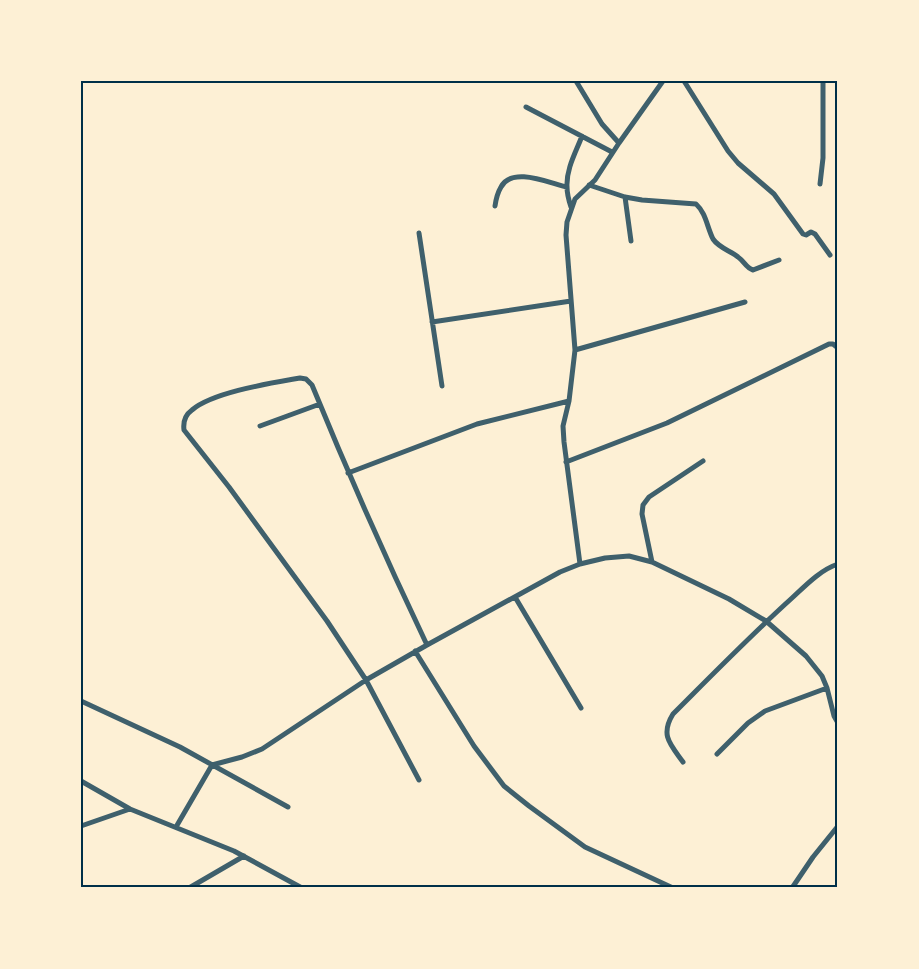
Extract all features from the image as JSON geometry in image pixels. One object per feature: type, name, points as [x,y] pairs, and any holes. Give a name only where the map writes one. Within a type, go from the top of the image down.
[{"type":"street","points":[[576,81],[599,119],[619,142]]},
{"type":"street","points":[[580,564],[563,426],[569,401],[575,350],[566,235],[567,222],[575,199],[595,180],[612,152],[663,81]]},
{"type":"street","points":[[684,81],[733,157],[747,172],[774,194],[803,234],[806,235],[811,232],[815,234],[830,255]]},
{"type":"street","points":[[820,184],[823,158],[823,81]]},
{"type":"street","points":[[526,107],[612,152]]},
{"type":"street","points":[[571,207],[567,187],[570,167],[582,136]]},
{"type":"street","points":[[495,206],[500,188],[504,182],[519,175],[567,187]]},
{"type":"street","points":[[589,185],[625,197],[696,204],[701,209],[714,240],[721,247],[740,258],[750,269],[753,270],[779,260]]},
{"type":"street","points":[[625,197],[631,241]]},
{"type":"street","points":[[419,233],[442,386]]},
{"type":"street","points":[[432,322],[571,301]]},
{"type":"street","points":[[575,350],[745,302]]},
{"type":"street","points":[[566,462],[668,423],[829,344],[834,344],[838,348]]},
{"type":"street","points":[[418,780],[366,680],[321,613],[229,487],[184,430],[183,422],[192,409],[228,394],[267,384],[300,378],[306,379],[312,385],[348,474],[427,645]]},
{"type":"street","points":[[348,474],[476,424],[569,401]]},
{"type":"street","points":[[260,426],[320,404]]},
{"type":"street","points":[[652,562],[642,514],[643,505],[649,497],[703,461]]},
{"type":"street","points":[[176,827],[212,766],[242,757],[262,748],[366,680],[515,597],[580,564],[605,558],[629,556],[652,562],[729,599],[766,621],[806,656],[822,676],[828,688],[834,716],[838,722]]},
{"type":"street","points":[[683,762],[669,743],[666,733],[667,723],[673,714],[766,621],[808,584],[838,564]]},
{"type":"street","points":[[515,597],[581,708]]},
{"type":"street","points":[[415,651],[474,746],[504,786],[585,847],[673,888]]},
{"type":"street","points":[[717,754],[748,723],[765,711],[828,688]]},
{"type":"street","points":[[81,701],[180,747],[288,807]]},
{"type":"street","points":[[81,781],[130,809],[244,856],[302,888]]},
{"type":"street","points":[[81,826],[130,809]]},
{"type":"street","points":[[792,888],[813,856],[838,826]]},
{"type":"street","points":[[189,888],[244,856]]}]
